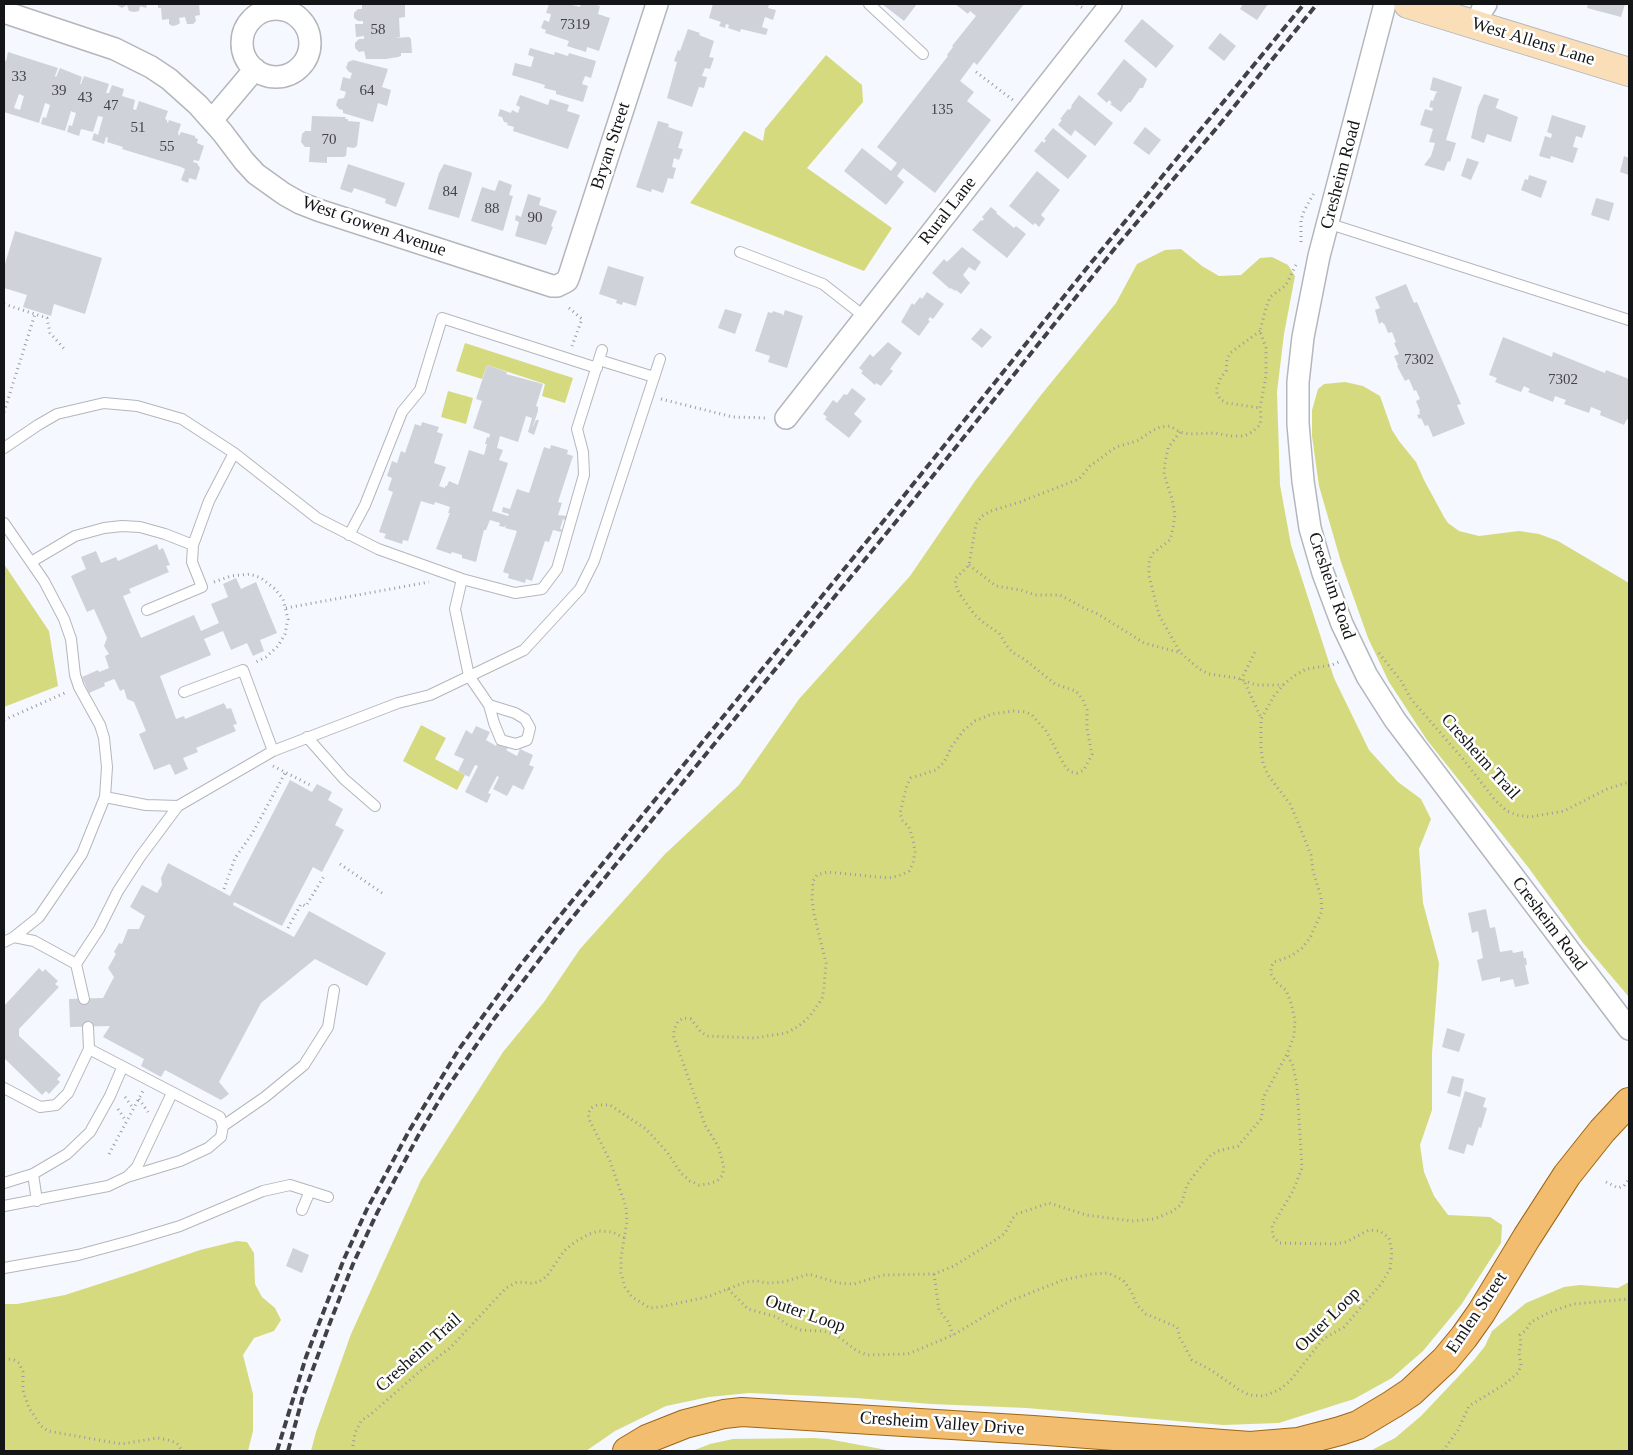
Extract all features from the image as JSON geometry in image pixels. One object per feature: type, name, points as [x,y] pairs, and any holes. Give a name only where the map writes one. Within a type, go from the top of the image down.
[{"type":"main road","name":"West Allens Lane","points":[[1408,4],[1481,14],[1629,72]]},
{"type":"main road","name":"Emlen Street","points":[[1266,1445],[1319,1438],[1358,1425],[1399,1400],[1445,1360],[1464,1337],[1567,1175],[1602,1131],[1629,1102]]},
{"type":"main road","name":"Cresheim Valley Drive","points":[[627,1451],[647,1439],[685,1424],[724,1414],[742,1412],[1086,1433],[1224,1444],[1266,1445]]},
{"type":"street","name":"Bryan Street","points":[[562,285],[567,281],[576,255],[657,4]]},
{"type":"street","name":"Rural Lane","points":[[786,418],[1111,4]]},
{"type":"street","name":"Cresheim Road","points":[[1386,4],[1327,222],[1307,311],[1299,362],[1298,402],[1303,481],[1310,528],[1323,573],[1342,624],[1364,668],[1395,720],[1629,1029]]},
{"type":"street","name":"West Gowen Avenue","points":[[4,12],[133,57],[169,79],[198,104],[256,174],[300,203],[552,286],[562,285]]},
{"type":"street","points":[[212,120],[255,69]]},
{"type":"lane","points":[[869,4],[923,54]]},
{"type":"lane","points":[[1327,222],[1629,320]]},
{"type":"lane","points":[[740,252],[823,284],[865,317]]},
{"type":"lane","points":[[349,535],[365,506],[402,412],[420,390],[442,318],[567,358],[599,360],[654,377]]},
{"type":"lane","points":[[84,998],[76,964],[99,928],[118,891],[140,857],[178,806],[274,751],[398,703],[430,695],[524,650],[580,589],[594,561],[660,359]]},
{"type":"lane","points":[[4,448],[57,414],[104,403],[137,406],[182,419],[234,453],[317,518],[378,549],[462,579],[515,593],[542,590],[557,569],[584,475],[583,452],[577,429],[599,360]]},
{"type":"lane","points":[[147,610],[202,587],[192,562],[193,545],[208,501],[234,453]]},
{"type":"lane","points":[[4,523],[48,588],[64,620],[71,639],[75,675],[79,687],[100,725],[104,738],[107,767],[105,797],[82,854],[38,917],[14,937],[4,942]]},
{"type":"lane","points":[[31,562],[75,536],[104,528],[122,526],[140,527],[193,545]]},
{"type":"lane","points":[[462,579],[455,609],[469,676],[489,705]]},
{"type":"lane","points":[[184,692],[243,670],[274,751]]},
{"type":"lane","points":[[307,737],[344,779],[375,806]]},
{"type":"lane","points":[[105,797],[146,805],[178,806]]},
{"type":"lane","points":[[14,937],[34,941],[76,964]]},
{"type":"lane","points":[[223,1126],[265,1097],[304,1065],[328,1027],[334,990]]},
{"type":"lane","points":[[4,1088],[40,1107],[56,1105],[68,1093],[88,1049],[88,1027]]},
{"type":"lane","points":[[4,1206],[108,1186],[127,1177],[180,1161],[208,1148],[221,1137],[223,1126],[220,1117],[88,1049]]},
{"type":"lane","points":[[4,1183],[33,1174],[67,1154],[90,1132],[110,1096],[122,1068]]},
{"type":"lane","points":[[127,1177],[137,1167],[172,1093]]},
{"type":"lane","points":[[33,1174],[36,1201]]},
{"type":"lane","points":[[4,1268],[78,1255],[147,1236],[180,1226],[262,1190],[290,1185],[328,1197]]},
{"type":"lane","points":[[302,1210],[310,1191]]},
{"type":"path","points":[[976,72],[1010,98]]},
{"type":"path","points":[[1245,682],[1261,719],[1263,763],[1268,775],[1290,804],[1311,855],[1313,871],[1321,897],[1322,911],[1318,923],[1302,948],[1291,956],[1274,962],[1271,967],[1271,974],[1286,990],[1295,1020],[1294,1036],[1287,1054],[1263,1098],[1263,1109],[1260,1119],[1238,1146],[1218,1151],[1211,1155],[1187,1185],[1181,1205],[1171,1212],[1154,1219],[1132,1221],[1086,1215],[1049,1203],[1017,1214],[1005,1233],[997,1240],[954,1266],[934,1274],[884,1276],[854,1284],[838,1283],[808,1274],[784,1282],[746,1282],[707,1296],[650,1308],[632,1297],[622,1279],[621,1258],[627,1221],[626,1207],[610,1161],[590,1121],[588,1114],[591,1108],[597,1105],[610,1105],[646,1129],[667,1152],[681,1174],[690,1181],[699,1185],[717,1181],[722,1176],[724,1168],[718,1146],[705,1126],[674,1037],[674,1030],[678,1021],[684,1018],[691,1019],[707,1036],[755,1038],[786,1033],[809,1018],[822,999],[826,963],[814,914],[812,899],[813,881],[818,875],[827,872],[889,878],[909,871],[913,862],[913,839],[900,813],[907,785],[911,778],[936,770],[944,762],[952,746],[964,730],[974,721],[992,714],[1013,711],[1026,712],[1040,722],[1066,768],[1071,772],[1077,773],[1084,770],[1092,754],[1087,730],[1087,710],[1076,691],[1055,684],[1024,659],[1012,652],[999,633],[984,623],[964,602],[955,584],[956,578],[969,565],[976,524],[990,510],[1020,502],[1079,479],[1090,466],[1116,447],[1138,442],[1152,430],[1160,427],[1170,426],[1180,432],[1189,434],[1215,433],[1244,436],[1260,425],[1260,408],[1266,376],[1266,348],[1260,331],[1270,296],[1286,285],[1299,259]]},
{"type":"path","points":[[4,304],[47,318],[50,332],[66,351]]},
{"type":"path","points":[[567,358],[582,320],[569,308]]},
{"type":"path","points":[[4,412],[35,314]]},
{"type":"path","points":[[1260,331],[1230,353],[1226,371],[1221,377],[1217,388],[1217,394],[1221,400],[1227,403],[1260,408]]},
{"type":"path","points":[[648,395],[733,418],[786,418]]},
{"type":"path","points":[[1180,432],[1168,448],[1164,474],[1172,499],[1173,528],[1170,540],[1152,554],[1149,562],[1149,576],[1160,615],[1181,653],[1199,669],[1209,674],[1237,678],[1256,685],[1283,684]]},
{"type":"path","points":[[969,565],[996,586],[1021,590],[1035,595],[1060,594],[1098,614],[1144,643],[1181,653]]},
{"type":"path","points":[[202,587],[231,576],[250,574],[261,578],[275,589],[283,599],[288,619],[285,634],[278,646],[266,657],[243,670]]},
{"type":"path","points":[[286,608],[423,584],[448,574]]},
{"type":"path","points":[[1241,680],[1256,650]]},
{"type":"path","name":"Cresheim Trail","points":[[1373,650],[1378,651],[1382,655],[1411,699],[1463,759],[1495,800],[1507,811],[1517,816],[1530,818],[1564,811],[1607,789],[1629,782]]},
{"type":"path","points":[[1261,719],[1267,706],[1283,684],[1294,676],[1306,669],[1332,665],[1345,659]]},
{"type":"path","points":[[4,720],[67,692]]},
{"type":"path","points":[[260,759],[312,786]]},
{"type":"path","points":[[224,889],[235,858],[252,834],[285,773]]},
{"type":"path","points":[[340,864],[385,895]]},
{"type":"path","points":[[288,928],[301,904],[306,906],[324,876]]},
{"type":"path","name":"Outer Loop","points":[[728,1290],[748,1309],[777,1318],[801,1330],[823,1331],[836,1336],[857,1351],[867,1355],[908,1354],[953,1336],[1010,1301],[1063,1280],[1108,1273],[1123,1280],[1131,1291],[1137,1305],[1146,1314],[1177,1327],[1180,1338],[1192,1360],[1249,1395],[1264,1396],[1280,1390],[1290,1381],[1323,1340],[1348,1324],[1381,1284],[1390,1269],[1392,1251],[1389,1238],[1380,1231],[1369,1230],[1346,1242],[1335,1244],[1280,1243],[1273,1236],[1272,1226],[1294,1192],[1302,1168],[1297,1086],[1293,1066],[1287,1054]]},
{"type":"path","points":[[109,1154],[144,1089]]},
{"type":"path","points":[[1606,1182],[1618,1188],[1624,1186],[1629,1179]]},
{"type":"path","points":[[1624,1186],[1629,1189]]},
{"type":"path","name":"Cresheim Trail","points":[[352,1451],[355,1433],[361,1421],[451,1347],[506,1288],[517,1282],[539,1282],[547,1276],[564,1251],[589,1234],[599,1231],[612,1232],[625,1238]]},
{"type":"path","points":[[934,1274],[939,1310],[949,1323],[953,1336]]},
{"type":"path","points":[[1442,1451],[1458,1430],[1469,1406],[1505,1384],[1518,1373],[1521,1365],[1519,1353],[1520,1334],[1526,1330],[1531,1322],[1550,1312],[1573,1304],[1629,1299]]},
{"type":"path","points":[[4,1358],[19,1363],[23,1372],[23,1391],[29,1408],[41,1426],[48,1431],[121,1444],[158,1438],[177,1443],[182,1451]]},
{"type":"green space","points":[[826,55],[862,85],[863,102],[807,168],[892,228],[864,271],[690,203],[744,131],[763,141],[765,129]]},
{"type":"green space","points":[[1181,249],[1202,266],[1219,276],[1241,275],[1260,258],[1272,257],[1288,265],[1295,276],[1284,334],[1277,392],[1280,485],[1291,545],[1334,678],[1369,750],[1398,782],[1421,799],[1431,819],[1419,849],[1423,903],[1439,963],[1432,1053],[1432,1110],[1420,1145],[1424,1172],[1434,1196],[1448,1215],[1490,1217],[1502,1225],[1501,1243],[1461,1305],[1423,1351],[1392,1378],[1354,1399],[1279,1423],[1223,1425],[1027,1408],[749,1393],[709,1397],[666,1406],[615,1431],[586,1451],[311,1451],[351,1334],[421,1180],[503,1052],[544,1002],[580,949],[665,854],[739,785],[799,699],[910,576],[975,481],[1041,395],[1116,303],[1137,264],[1165,250]]},
{"type":"green space","points":[[465,343],[573,378],[565,403],[542,396],[545,384],[487,365],[482,379],[456,371]]},
{"type":"green space","points":[[1345,382],[1363,386],[1380,396],[1392,430],[1416,462],[1444,517],[1448,523],[1459,531],[1479,536],[1519,531],[1539,534],[1558,541],[1629,583],[1629,997],[1583,943],[1528,867],[1427,740],[1389,682],[1368,638],[1341,562],[1319,486],[1312,436],[1312,410],[1318,389],[1324,384]]},
{"type":"green space","points":[[448,391],[473,398],[466,424],[441,417]]},
{"type":"green space","points":[[4,564],[49,631],[58,686],[4,707]]},
{"type":"green space","points":[[421,725],[446,738],[435,759],[465,775],[457,790],[403,761]]},
{"type":"green space","points":[[237,1241],[247,1242],[254,1253],[255,1284],[262,1297],[275,1308],[281,1320],[274,1331],[254,1338],[243,1355],[253,1394],[253,1431],[248,1451],[4,1451],[4,1304],[17,1304],[65,1295],[200,1250]]},
{"type":"green space","points":[[1629,1282],[1629,1451],[1370,1451],[1395,1438],[1421,1416],[1474,1360],[1485,1346],[1492,1331],[1526,1303],[1564,1287],[1580,1285],[1618,1288]]},
{"type":"green space","points":[[814,1438],[892,1451],[692,1451],[710,1444],[733,1439]]},
{"type":"building","points":[[115,4],[147,4],[146,8],[140,6],[139,11],[134,12],[129,11],[127,5],[122,8]]},
{"type":"building","points":[[158,4],[199,4],[200,15],[195,16],[196,21],[193,24],[187,24],[185,17],[179,18],[180,23],[172,26],[169,24],[169,19],[162,20],[161,8],[158,8]]},
{"type":"building","points":[[362,4],[405,4],[405,17],[399,18],[400,37],[395,38],[409,37],[411,39],[412,53],[401,53],[401,56],[386,59],[366,59],[364,51],[359,52],[355,48],[355,43],[359,39],[364,39],[364,36],[356,37],[355,24],[363,24],[363,21],[358,21],[354,18],[354,13],[358,9],[362,9]]},
{"type":"building","points":[[549,4],[568,4],[580,7],[581,4],[600,6],[598,14],[610,18],[599,51],[587,47],[586,52],[567,46],[569,41],[545,33],[546,30],[541,28],[544,20],[549,22],[551,14],[546,13]]},
{"type":"building","points":[[713,4],[765,4],[769,5],[768,8],[776,10],[773,20],[765,17],[762,27],[768,29],[766,35],[741,29],[740,32],[728,28],[729,25],[726,24],[725,28],[719,26],[721,22],[709,18]]},
{"type":"building","points":[[882,4],[917,4],[904,21]]},
{"type":"building","points":[[955,4],[1024,4],[977,65],[974,62],[960,81],[974,92],[967,101],[991,120],[935,193],[903,168],[897,176],[904,182],[886,205],[844,171],[862,148],[891,171],[897,163],[877,147],[948,56],[952,46],[976,16],[970,11],[968,14]]},
{"type":"building","points":[[1243,4],[1268,4],[1257,20],[1240,9]]},
{"type":"building","points":[[1588,4],[1625,4],[1621,17],[1587,8]]},
{"type":"building","points":[[1142,19],[1174,46],[1156,68],[1124,41]]},
{"type":"building","points":[[688,29],[714,41],[709,57],[714,58],[710,69],[705,68],[702,76],[707,77],[704,88],[699,87],[692,107],[667,98],[677,62],[674,61]]},
{"type":"building","points":[[1220,33],[1236,46],[1224,61],[1208,48]]},
{"type":"building","points":[[530,48],[554,55],[555,52],[568,56],[569,53],[596,61],[591,78],[585,76],[582,84],[588,86],[583,102],[556,94],[556,91],[544,88],[545,85],[512,75],[515,63],[531,67],[534,57],[528,55]]},
{"type":"building","points":[[8,52],[58,68],[56,77],[60,68],[82,77],[80,84],[84,76],[109,84],[106,93],[109,93],[112,85],[124,89],[122,96],[135,100],[133,109],[136,110],[139,101],[168,111],[165,119],[168,123],[169,120],[181,124],[179,136],[181,132],[195,136],[198,139],[197,143],[204,146],[199,161],[194,160],[193,162],[197,163],[200,168],[196,180],[189,178],[188,183],[181,180],[185,169],[122,149],[123,147],[107,142],[108,138],[106,137],[104,144],[92,140],[94,133],[98,135],[103,117],[98,116],[93,132],[81,129],[79,136],[67,132],[69,125],[72,126],[76,113],[71,111],[65,131],[41,124],[43,117],[46,118],[50,105],[45,103],[39,123],[4,112],[4,60],[6,61]],"holes":[[[19,94],[24,96],[20,110],[14,108]]]},
{"type":"building","points":[[1124,59],[1147,79],[1143,88],[1140,88],[1121,112],[1110,104],[1112,103],[1109,100],[1107,103],[1097,94]]},
{"type":"building","points":[[353,60],[388,69],[382,87],[391,90],[387,106],[378,103],[373,122],[343,113],[343,110],[339,109],[336,105],[338,99],[344,98],[346,92],[340,90],[343,77],[350,79],[352,73],[346,68],[348,62]]},
{"type":"building","points":[[1433,77],[1462,87],[1446,140],[1456,143],[1450,162],[1448,161],[1444,171],[1424,165],[1431,156],[1435,143],[1429,142],[1433,129],[1420,125],[1425,109],[1432,111],[1433,108],[1429,107],[1431,100],[1433,101],[1438,92],[1430,90]]},
{"type":"building","points":[[1484,94],[1499,99],[1495,110],[1496,108],[1518,117],[1511,142],[1487,134],[1484,143],[1471,138],[1478,107]]},
{"type":"building","points":[[520,95],[548,105],[550,99],[569,105],[567,111],[580,115],[568,149],[513,131],[514,127],[507,125],[508,123],[504,122],[502,117],[498,116],[500,109],[511,113],[512,110],[518,113],[520,107],[516,105]]},
{"type":"building","points":[[1079,95],[1113,123],[1095,146],[1075,130],[1071,136],[1058,125],[1062,120],[1060,119],[1068,109],[1070,110]]},
{"type":"building","points":[[1552,115],[1586,126],[1582,138],[1576,136],[1573,147],[1578,148],[1573,163],[1551,156],[1550,159],[1539,156],[1545,136],[1551,138],[1552,134],[1547,132]]},
{"type":"building","points":[[312,116],[346,117],[345,119],[348,119],[348,121],[360,122],[357,146],[354,148],[347,147],[346,156],[327,157],[327,163],[309,162],[310,147],[305,147],[301,142],[302,134],[305,131],[311,131]]},
{"type":"building","points":[[658,121],[669,124],[668,127],[683,132],[678,148],[683,149],[679,160],[674,158],[672,167],[676,168],[673,179],[668,178],[663,193],[652,189],[651,192],[636,187]]},
{"type":"building","points":[[1145,127],[1161,140],[1149,155],[1133,143]]},
{"type":"building","points":[[1053,128],[1087,156],[1068,179],[1034,151],[1042,141],[1044,143],[1046,140],[1044,139]]},
{"type":"building","points":[[1624,156],[1629,158],[1629,175],[1620,172]]},
{"type":"building","points":[[1467,158],[1479,162],[1471,180],[1461,176]]},
{"type":"building","points":[[348,164],[405,183],[396,207],[385,203],[386,199],[354,188],[352,193],[340,189]]},
{"type":"building","points":[[444,164],[471,172],[472,174],[459,218],[428,209],[439,173]]},
{"type":"building","points":[[1037,171],[1060,190],[1041,215],[1045,219],[1039,227],[1035,223],[1033,225],[1009,206]]},
{"type":"building","points":[[1529,175],[1547,181],[1541,198],[1521,190],[1525,179],[1528,180]]},
{"type":"building","points":[[499,180],[512,185],[509,195],[513,196],[503,231],[471,221],[482,187],[495,191]]},
{"type":"building","points":[[528,194],[541,198],[539,205],[557,211],[546,245],[515,236],[519,222],[515,220],[516,215],[521,217]]},
{"type":"building","points":[[1596,198],[1614,203],[1609,221],[1591,215]]},
{"type":"building","points":[[991,207],[1014,228],[1016,226],[1026,234],[1007,258],[972,230],[984,219],[982,217]]},
{"type":"building","points":[[15,231],[102,258],[85,314],[54,304],[51,316],[23,307],[27,295],[4,288],[4,267]]},
{"type":"building","points":[[962,247],[981,262],[975,271],[969,267],[963,275],[970,283],[961,294],[956,290],[950,289],[932,273],[944,259],[947,262]]},
{"type":"building","points":[[608,266],[644,277],[636,306],[623,302],[622,305],[616,303],[617,300],[599,294]]},
{"type":"building","points":[[1406,284],[1414,303],[1417,302],[1461,404],[1457,405],[1465,424],[1433,437],[1428,425],[1425,426],[1417,415],[1420,414],[1420,411],[1416,401],[1420,399],[1416,390],[1414,391],[1409,379],[1405,381],[1397,366],[1394,356],[1399,354],[1392,332],[1388,333],[1382,322],[1379,324],[1375,310],[1380,308],[1375,297]]},
{"type":"building","points":[[927,292],[944,304],[933,319],[930,317],[928,320],[930,321],[919,336],[901,322],[912,303],[914,305]]},
{"type":"building","points":[[725,309],[742,314],[735,334],[718,328]]},
{"type":"building","points":[[785,310],[803,316],[787,368],[768,362],[770,356],[755,351],[768,312],[772,313],[773,311],[783,316]]},
{"type":"building","points":[[981,328],[992,337],[982,348],[971,339]]},
{"type":"building","points":[[1503,337],[1552,357],[1553,352],[1605,373],[1606,370],[1629,379],[1629,420],[1627,419],[1624,425],[1600,415],[1601,411],[1591,407],[1589,413],[1564,404],[1566,400],[1555,396],[1553,402],[1528,392],[1530,389],[1524,386],[1521,392],[1495,382],[1497,378],[1489,375]]},
{"type":"building","points":[[888,342],[902,353],[890,369],[893,371],[881,386],[876,383],[875,385],[861,373],[863,371],[859,368],[870,354],[873,357]]},
{"type":"building","points":[[487,365],[507,372],[506,374],[543,384],[536,406],[538,411],[532,429],[536,420],[539,420],[534,435],[528,432],[532,418],[526,416],[518,442],[500,436],[497,448],[503,450],[499,460],[508,463],[492,511],[508,516],[509,514],[502,512],[503,507],[510,509],[517,489],[529,493],[544,447],[550,449],[551,445],[568,450],[567,454],[573,456],[558,502],[562,503],[558,515],[567,516],[565,520],[563,519],[561,532],[553,530],[549,542],[545,541],[532,581],[526,579],[525,583],[508,578],[509,574],[503,572],[517,531],[505,528],[506,525],[504,527],[499,526],[500,523],[490,520],[486,530],[484,530],[476,562],[462,558],[462,555],[436,549],[450,513],[448,513],[450,507],[435,502],[434,505],[421,501],[408,541],[403,540],[402,544],[384,538],[386,534],[379,532],[393,492],[388,490],[392,478],[387,476],[392,461],[397,463],[401,451],[405,453],[415,424],[421,426],[422,422],[439,427],[437,432],[443,434],[434,463],[446,467],[439,486],[445,488],[449,481],[458,485],[469,450],[484,455],[487,437],[489,438],[490,434],[473,428],[482,401],[476,399]]},
{"type":"building","points":[[852,388],[866,399],[854,414],[862,421],[849,438],[825,419],[827,417],[823,414],[833,400],[837,403]]},
{"type":"building","points":[[157,544],[159,550],[163,548],[170,565],[166,566],[169,572],[129,589],[131,593],[123,596],[141,638],[194,615],[201,631],[219,623],[211,604],[228,597],[223,584],[236,578],[241,589],[256,582],[277,633],[260,640],[264,651],[253,656],[247,643],[231,650],[223,631],[204,639],[211,655],[160,676],[176,719],[184,716],[185,719],[224,703],[227,709],[231,708],[237,724],[233,725],[236,731],[196,748],[198,752],[183,758],[188,769],[175,775],[170,764],[154,770],[139,734],[146,731],[134,702],[127,699],[124,689],[120,691],[114,679],[104,683],[105,686],[89,693],[82,677],[98,670],[99,672],[109,668],[105,656],[109,654],[104,646],[107,638],[94,609],[87,612],[71,576],[86,569],[81,557],[96,551],[101,563],[116,557],[118,561]]},
{"type":"building","points":[[476,726],[490,732],[486,740],[496,746],[498,741],[509,747],[506,750],[517,756],[520,749],[533,755],[529,765],[534,767],[523,790],[513,785],[507,796],[493,789],[499,777],[497,776],[488,793],[491,794],[487,803],[465,792],[478,766],[475,765],[469,777],[458,771],[464,759],[454,755],[466,730],[472,734]]},
{"type":"building","points":[[290,780],[312,792],[317,784],[332,792],[328,800],[343,809],[335,825],[344,830],[322,872],[313,867],[282,926],[234,902],[233,905],[294,937],[309,911],[386,953],[367,986],[315,959],[261,1003],[219,1082],[229,1094],[221,1100],[165,1070],[161,1077],[141,1066],[144,1059],[103,1037],[110,1026],[70,1027],[69,999],[103,998],[114,977],[108,968],[116,954],[114,952],[119,943],[122,944],[128,929],[139,929],[145,916],[130,907],[142,885],[157,893],[162,885],[161,878],[168,863],[230,896]]},
{"type":"building","points":[[1486,909],[1490,928],[1495,927],[1500,952],[1512,950],[1513,953],[1523,951],[1524,958],[1526,958],[1527,965],[1525,965],[1529,984],[1515,987],[1513,979],[1500,982],[1500,977],[1482,981],[1477,960],[1483,958],[1478,931],[1472,933],[1468,913]]},
{"type":"building","points":[[39,968],[43,972],[45,969],[58,981],[55,984],[59,987],[19,1029],[19,1036],[61,1075],[57,1079],[60,1082],[49,1094],[46,1091],[42,1095],[4,1058],[4,1006]]},
{"type":"building","points":[[1447,1028],[1465,1034],[1459,1052],[1442,1047]]},
{"type":"building","points":[[1452,1076],[1464,1079],[1460,1097],[1447,1093]]},
{"type":"building","points":[[1465,1091],[1486,1098],[1483,1107],[1487,1108],[1473,1146],[1467,1144],[1464,1154],[1448,1149]]},
{"type":"building","points":[[293,1248],[309,1255],[302,1273],[286,1266]]},
{"type":"railway","points":[[277,1451],[306,1357],[344,1259],[367,1209],[409,1131],[459,1049],[554,923],[1304,4]]},
{"type":"railway","points":[[288,1451],[303,1396],[331,1320],[353,1264],[377,1213],[443,1094],[494,1019],[563,929],[912,502],[1116,247],[1220,124],[1317,4]]}]
